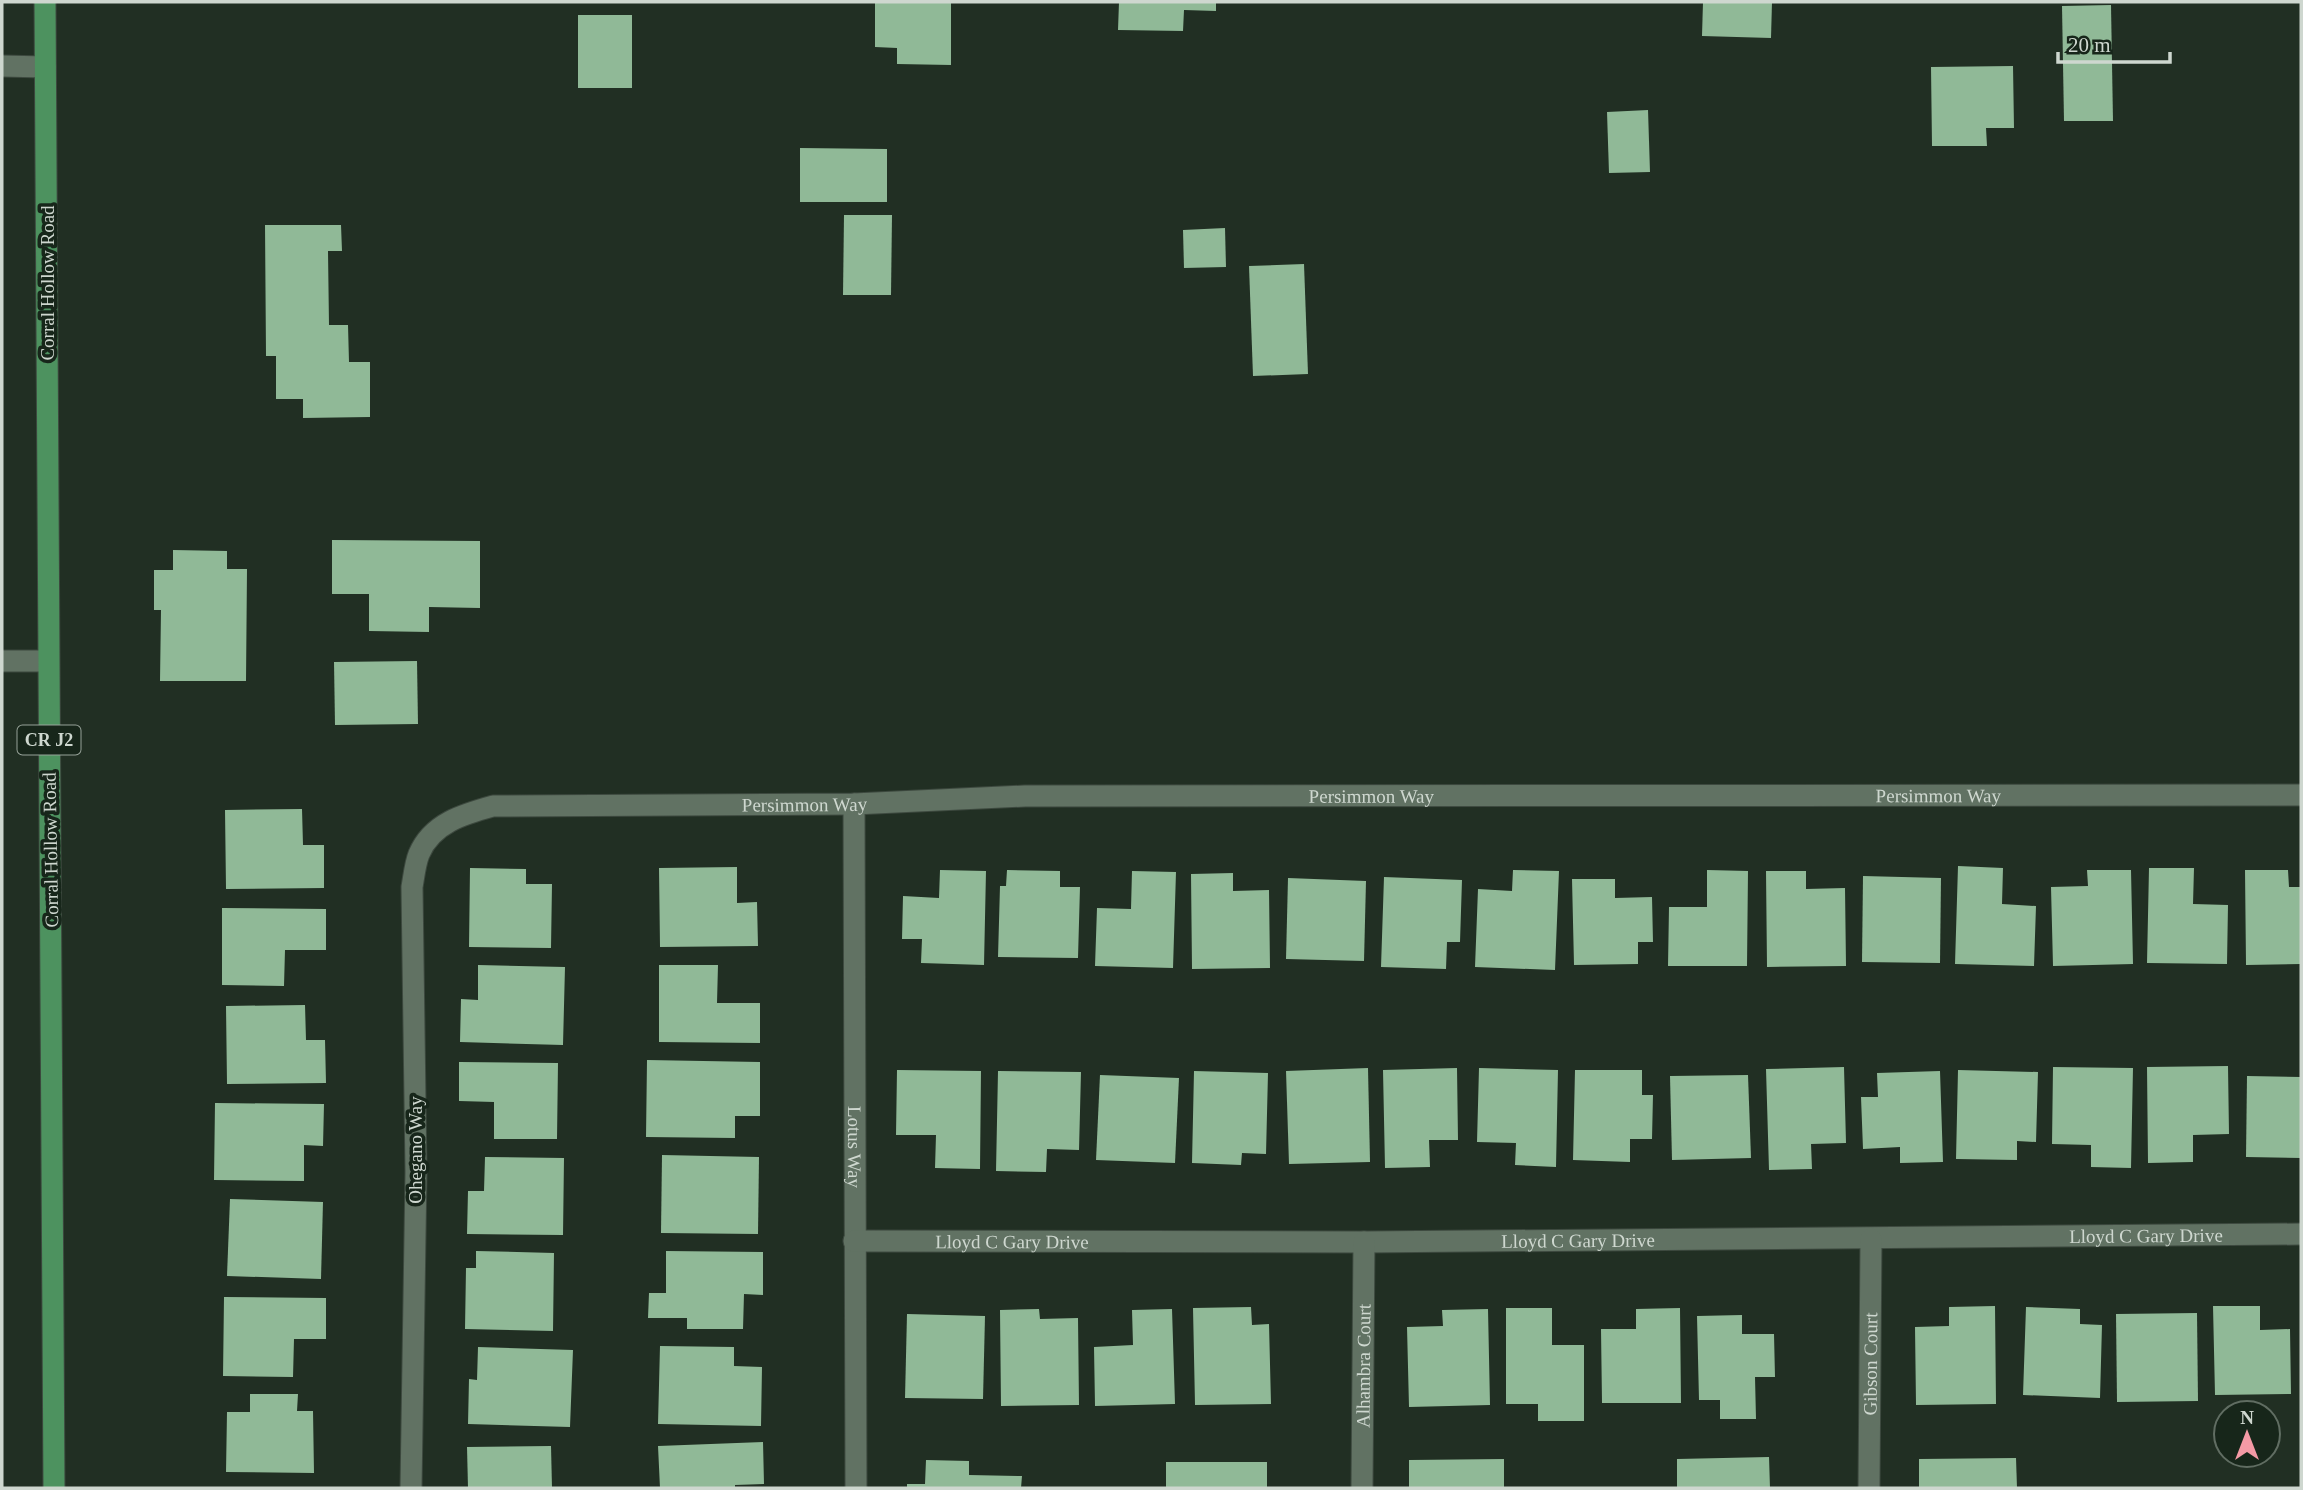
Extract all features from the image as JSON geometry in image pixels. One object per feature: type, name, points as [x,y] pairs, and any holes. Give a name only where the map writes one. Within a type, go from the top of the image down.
[{"type":"main road","name":"Corral Hollow Road","points":[[45,2],[56,1485]]},
{"type":"street","points":[[2,66],[46,67]]},
{"type":"street","points":[[2,661],[48,661]]},
{"type":"street","name":"Persimmon Way","points":[[446,824],[459,816],[493,806],[854,804],[1025,796],[2301,795]]},
{"type":"street","name":"Lotus Way","points":[[854,804],[856,1488]]},
{"type":"street","name":"Ohegano Way","points":[[411,1488],[416,1172],[412,887],[419,854],[429,837],[446,824]]},
{"type":"street","name":"Lloyd C Gary Drive","points":[[854,1241],[1364,1242],[2301,1234]]},
{"type":"street","name":"Gibson Court","points":[[1869,1488],[1871,1239]]},
{"type":"street","name":"Alhambra Court","points":[[1362,1488],[1364,1242]]},
{"type":"building","points":[[875,2],[951,2],[951,65],[897,64],[897,48],[875,47]]},
{"type":"building","points":[[1119,2],[1216,2],[1216,11],[1184,10],[1183,31],[1118,30]]},
{"type":"building","points":[[1703,2],[1772,2],[1771,38],[1702,36]]},
{"type":"building","points":[[2111,5],[2113,121],[2064,121],[2062,6]]},
{"type":"building","points":[[578,15],[632,15],[632,88],[578,88]]},
{"type":"building","points":[[2013,66],[2014,128],[1986,128],[1987,146],[1932,146],[1931,67]]},
{"type":"building","points":[[1648,110],[1650,172],[1609,173],[1607,112]]},
{"type":"building","points":[[800,148],[887,149],[887,202],[800,202]]},
{"type":"building","points":[[844,215],[892,215],[891,295],[843,295]]},
{"type":"building","points":[[265,225],[341,225],[342,251],[328,251],[329,325],[348,325],[349,362],[370,362],[370,417],[303,418],[303,399],[276,399],[276,356],[266,356]]},
{"type":"building","points":[[1225,228],[1226,267],[1184,268],[1183,230]]},
{"type":"building","points":[[1304,264],[1308,374],[1253,376],[1249,266]]},
{"type":"building","points":[[332,540],[480,541],[480,608],[429,607],[429,632],[369,631],[369,594],[332,594]]},
{"type":"building","points":[[173,550],[227,551],[227,569],[247,569],[246,681],[160,681],[161,610],[154,610],[154,570],[173,570]]},
{"type":"building","points":[[417,661],[418,724],[335,725],[334,662]]},
{"type":"building","points":[[302,809],[303,845],[324,845],[324,888],[226,889],[225,810]]},
{"type":"building","points":[[1958,866],[2003,868],[2002,904],[2036,906],[2034,966],[1955,964]]},
{"type":"building","points":[[737,867],[737,903],[757,902],[758,946],[660,947],[659,868]]},
{"type":"building","points":[[470,868],[526,869],[526,884],[552,884],[551,948],[469,947]]},
{"type":"building","points":[[2149,868],[2194,868],[2193,904],[2228,905],[2227,964],[2147,963]]},
{"type":"building","points":[[940,870],[986,871],[984,965],[921,963],[922,939],[902,939],[903,896],[939,898]]},
{"type":"building","points":[[1007,870],[1060,871],[1060,887],[1080,887],[1078,958],[998,957],[1000,886],[1006,886]]},
{"type":"building","points":[[1513,870],[1559,871],[1555,970],[1475,967],[1478,889],[1512,891]]},
{"type":"building","points":[[1707,870],[1748,871],[1747,966],[1668,966],[1669,907],[1707,907]]},
{"type":"building","points":[[2087,870],[2131,870],[2133,964],[2053,966],[2051,887],[2088,886]]},
{"type":"building","points":[[2245,870],[2288,870],[2289,887],[2301,887],[2301,964],[2246,965]]},
{"type":"building","points":[[1132,871],[1176,872],[1173,968],[1095,966],[1097,908],[1131,909]]},
{"type":"building","points":[[1766,871],[1806,871],[1806,889],[1845,888],[1846,966],[1767,967]]},
{"type":"building","points":[[1233,873],[1233,891],[1269,890],[1270,968],[1192,969],[1191,874]]},
{"type":"building","points":[[1863,876],[1941,878],[1940,963],[1862,962]]},
{"type":"building","points":[[1384,877],[1462,880],[1460,942],[1447,942],[1446,969],[1381,967]]},
{"type":"building","points":[[1288,878],[1366,881],[1364,961],[1286,959]]},
{"type":"building","points":[[1572,879],[1615,879],[1615,898],[1652,897],[1653,942],[1638,942],[1638,964],[1574,965]]},
{"type":"building","points":[[222,908],[326,909],[326,950],[285,950],[284,986],[222,985]]},
{"type":"building","points":[[478,965],[565,967],[563,1045],[460,1042],[461,999],[478,1000]]},
{"type":"building","points":[[659,965],[718,965],[717,1003],[760,1003],[760,1043],[659,1042]]},
{"type":"building","points":[[305,1005],[306,1040],[325,1040],[326,1083],[227,1084],[226,1006]]},
{"type":"building","points":[[647,1060],[760,1062],[760,1116],[735,1116],[735,1138],[646,1137]]},
{"type":"building","points":[[459,1062],[558,1063],[557,1139],[494,1139],[494,1102],[459,1101]]},
{"type":"building","points":[[2228,1066],[2229,1134],[2193,1135],[2193,1162],[2148,1163],[2147,1067]]},
{"type":"building","points":[[1844,1067],[1846,1143],[1811,1144],[1812,1169],[1769,1170],[1766,1069]]},
{"type":"building","points":[[2053,1067],[2133,1068],[2131,1168],[2091,1167],[2091,1145],[2052,1144]]},
{"type":"building","points":[[1368,1068],[1370,1162],[1289,1164],[1286,1071]]},
{"type":"building","points":[[1457,1068],[1458,1140],[1429,1140],[1430,1167],[1385,1168],[1383,1070]]},
{"type":"building","points":[[1479,1068],[1558,1070],[1556,1167],[1515,1165],[1516,1143],[1477,1142]]},
{"type":"building","points":[[897,1070],[981,1071],[980,1169],[935,1168],[936,1135],[896,1135]]},
{"type":"building","points":[[1575,1070],[1642,1070],[1642,1095],[1653,1095],[1652,1139],[1630,1139],[1630,1162],[1573,1160]]},
{"type":"building","points":[[1958,1070],[2038,1072],[2036,1142],[2017,1141],[2017,1160],[1956,1159]]},
{"type":"building","points":[[998,1071],[1081,1072],[1079,1150],[1047,1149],[1046,1172],[996,1171]]},
{"type":"building","points":[[1194,1071],[1268,1073],[1266,1154],[1242,1153],[1241,1165],[1192,1163]]},
{"type":"building","points":[[1940,1071],[1943,1162],[1900,1163],[1900,1147],[1863,1149],[1861,1097],[1878,1097],[1877,1073]]},
{"type":"building","points":[[1100,1075],[1179,1078],[1175,1163],[1096,1160]]},
{"type":"building","points":[[1748,1075],[1751,1158],[1672,1160],[1670,1076]]},
{"type":"building","points":[[2247,1076],[2301,1077],[2301,1158],[2246,1157]]},
{"type":"building","points":[[215,1103],[324,1104],[323,1146],[304,1145],[304,1181],[214,1180]]},
{"type":"building","points":[[662,1155],[759,1157],[758,1234],[661,1233]]},
{"type":"building","points":[[485,1157],[564,1158],[563,1235],[467,1234],[468,1191],[484,1191]]},
{"type":"building","points":[[230,1199],[323,1202],[321,1279],[227,1276]]},
{"type":"building","points":[[476,1251],[554,1253],[553,1331],[465,1329],[466,1268],[476,1268]]},
{"type":"building","points":[[666,1251],[763,1252],[763,1295],[744,1294],[743,1329],[687,1329],[687,1318],[648,1318],[649,1293],[666,1293]]},
{"type":"building","points":[[224,1297],[326,1298],[326,1339],[294,1339],[293,1377],[223,1376]]},
{"type":"building","points":[[1995,1306],[1996,1404],[1916,1405],[1915,1327],[1949,1326],[1949,1307]]},
{"type":"building","points":[[2213,1306],[2260,1306],[2260,1330],[2290,1329],[2291,1394],[2215,1395]]},
{"type":"building","points":[[1251,1307],[1252,1325],[1269,1324],[1271,1404],[1195,1405],[1193,1308]]},
{"type":"building","points":[[2026,1307],[2080,1309],[2080,1324],[2102,1325],[2100,1398],[2023,1395]]},
{"type":"building","points":[[1506,1308],[1552,1308],[1552,1345],[1584,1345],[1584,1421],[1538,1421],[1538,1404],[1506,1404]]},
{"type":"building","points":[[1680,1308],[1681,1403],[1602,1403],[1601,1329],[1636,1329],[1636,1309]]},
{"type":"building","points":[[1039,1309],[1040,1319],[1078,1318],[1079,1405],[1001,1406],[1000,1310]]},
{"type":"building","points":[[1172,1309],[1175,1404],[1095,1406],[1094,1347],[1133,1345],[1132,1310]]},
{"type":"building","points":[[1488,1309],[1490,1405],[1409,1407],[1407,1327],[1443,1326],[1442,1310]]},
{"type":"building","points":[[2197,1313],[2198,1401],[2117,1402],[2116,1314]]},
{"type":"building","points":[[907,1314],[985,1316],[983,1399],[905,1398]]},
{"type":"building","points":[[1742,1315],[1742,1334],[1774,1334],[1775,1377],[1755,1377],[1756,1419],[1720,1419],[1720,1400],[1699,1400],[1697,1316]]},
{"type":"building","points":[[660,1346],[734,1347],[734,1366],[762,1367],[761,1426],[658,1424]]},
{"type":"building","points":[[478,1347],[573,1350],[570,1427],[468,1424],[469,1379],[477,1380]]},
{"type":"building","points":[[250,1394],[298,1394],[297,1411],[313,1411],[314,1473],[226,1472],[227,1412],[250,1412]]},
{"type":"building","points":[[763,1442],[764,1484],[735,1485],[735,1488],[660,1488],[658,1446]]},
{"type":"building","points":[[551,1446],[552,1488],[468,1488],[467,1447]]},
{"type":"building","points":[[1769,1457],[1770,1488],[1677,1488],[1677,1459]]},
{"type":"building","points":[[2016,1458],[2017,1488],[1919,1488],[1919,1459]]},
{"type":"building","points":[[1504,1459],[1504,1488],[1409,1488],[1409,1460]]},
{"type":"building","points":[[926,1460],[969,1461],[969,1475],[1022,1476],[1021,1488],[907,1488],[907,1484],[925,1484]]},
{"type":"building","points":[[1166,1462],[1267,1462],[1267,1488],[1166,1488]]}]
